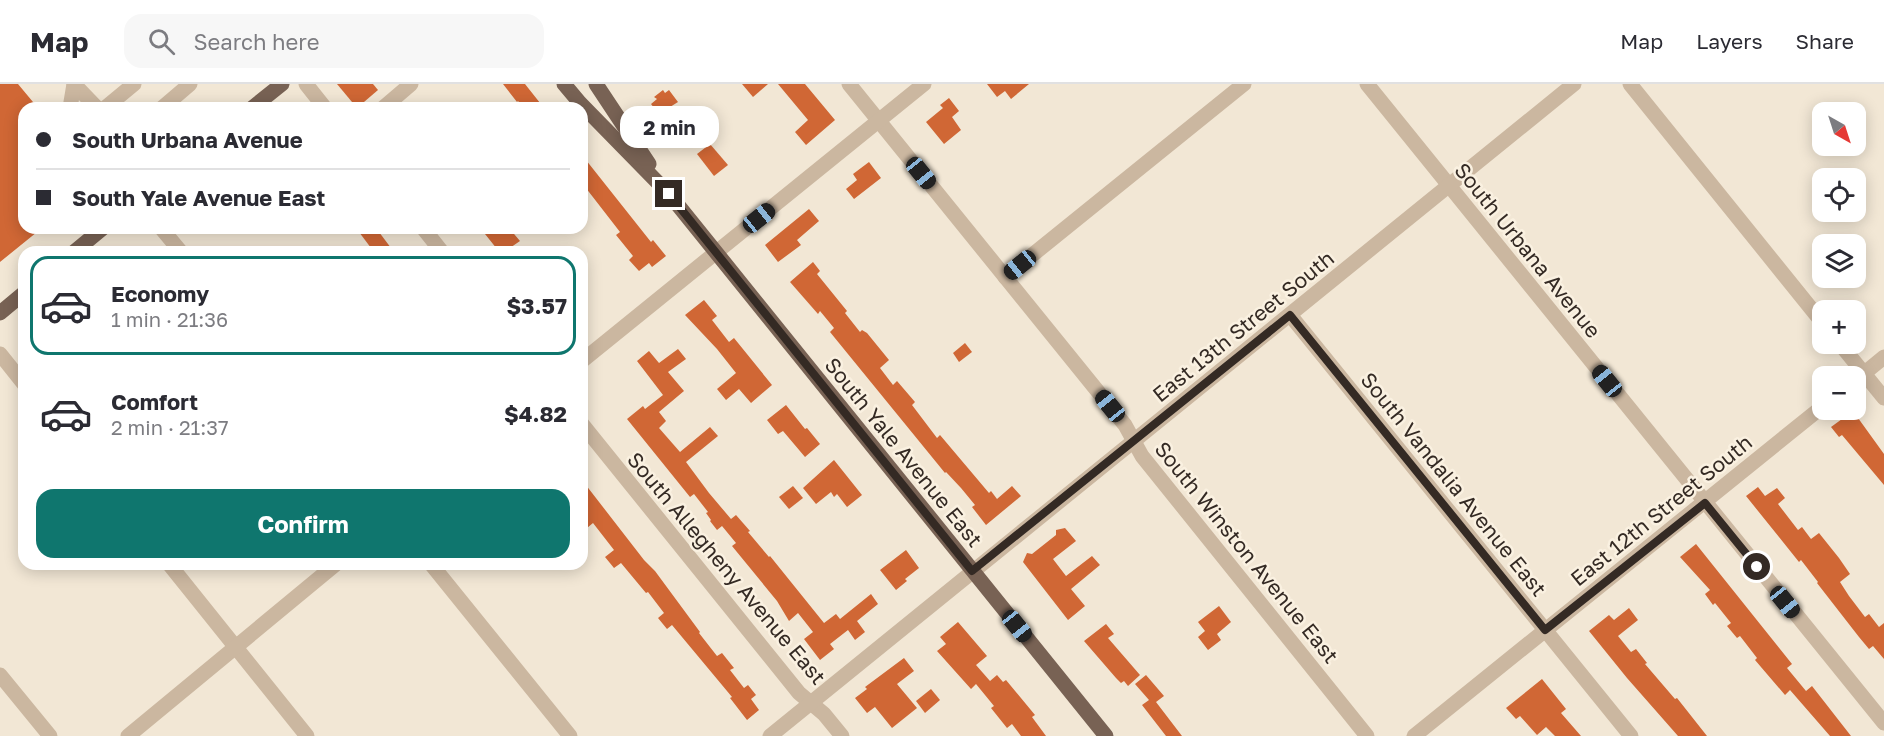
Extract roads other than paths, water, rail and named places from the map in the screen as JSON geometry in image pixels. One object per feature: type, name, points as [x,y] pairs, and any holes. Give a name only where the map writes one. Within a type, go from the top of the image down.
[{"type":"main road","points":[[260,102],[282,84]]},
{"type":"main road","name":"South Yale Avenue East","points":[[564,84],[579,102]]},
{"type":"main road","points":[[581,102],[598,86]]},
{"type":"main road","name":"South Yale Avenue East","points":[[598,86],[669,194]]},
{"type":"main road","name":"South Yale Avenue East","points":[[588,111],[669,194],[1106,736]]},
{"type":"main road","points":[[81,246],[96,234]]},
{"type":"main road","points":[[0,313],[18,298]]},
{"type":"street","points":[[71,102],[74,84]]},
{"type":"street","points":[[74,84],[91,102]]},
{"type":"street","points":[[112,102],[134,84]]},
{"type":"street","points":[[169,102],[190,84]]},
{"type":"street","points":[[306,84],[320,102]]},
{"type":"street","points":[[390,102],[411,84]]},
{"type":"street","name":"South Winston Avenue East","points":[[849,84],[1125,425],[1142,456],[1367,736]]},
{"type":"street","points":[[588,356],[924,84]]},
{"type":"street","points":[[1005,277],[1244,84]]},
{"type":"street","name":"South Urbana Avenue","points":[[1367,84],[1884,723]]},
{"type":"street","name":"East 13th Street South","points":[[770,736],[1574,84]]},
{"type":"street","points":[[1630,84],[1812,310]]},
{"type":"street","points":[[166,234],[176,246]]},
{"type":"street","points":[[428,234],[437,246]]},
{"type":"street","name":"South Vandalia Avenue East","points":[[1290,315],[1631,736]]},
{"type":"street","points":[[0,354],[18,376]]},
{"type":"street","points":[[1866,372],[1884,357]]},
{"type":"street","points":[[1866,382],[1884,398]]},
{"type":"street","name":"East 12th Street South","points":[[1414,736],[1812,415]]},
{"type":"street","name":"South Allegheny Avenue East","points":[[588,431],[800,693],[824,714],[842,736]]},
{"type":"street","points":[[174,570],[307,736]]},
{"type":"street","points":[[128,736],[329,570]]},
{"type":"street","points":[[436,570],[570,736]]},
{"type":"street","points":[[0,675],[50,736]]}]
